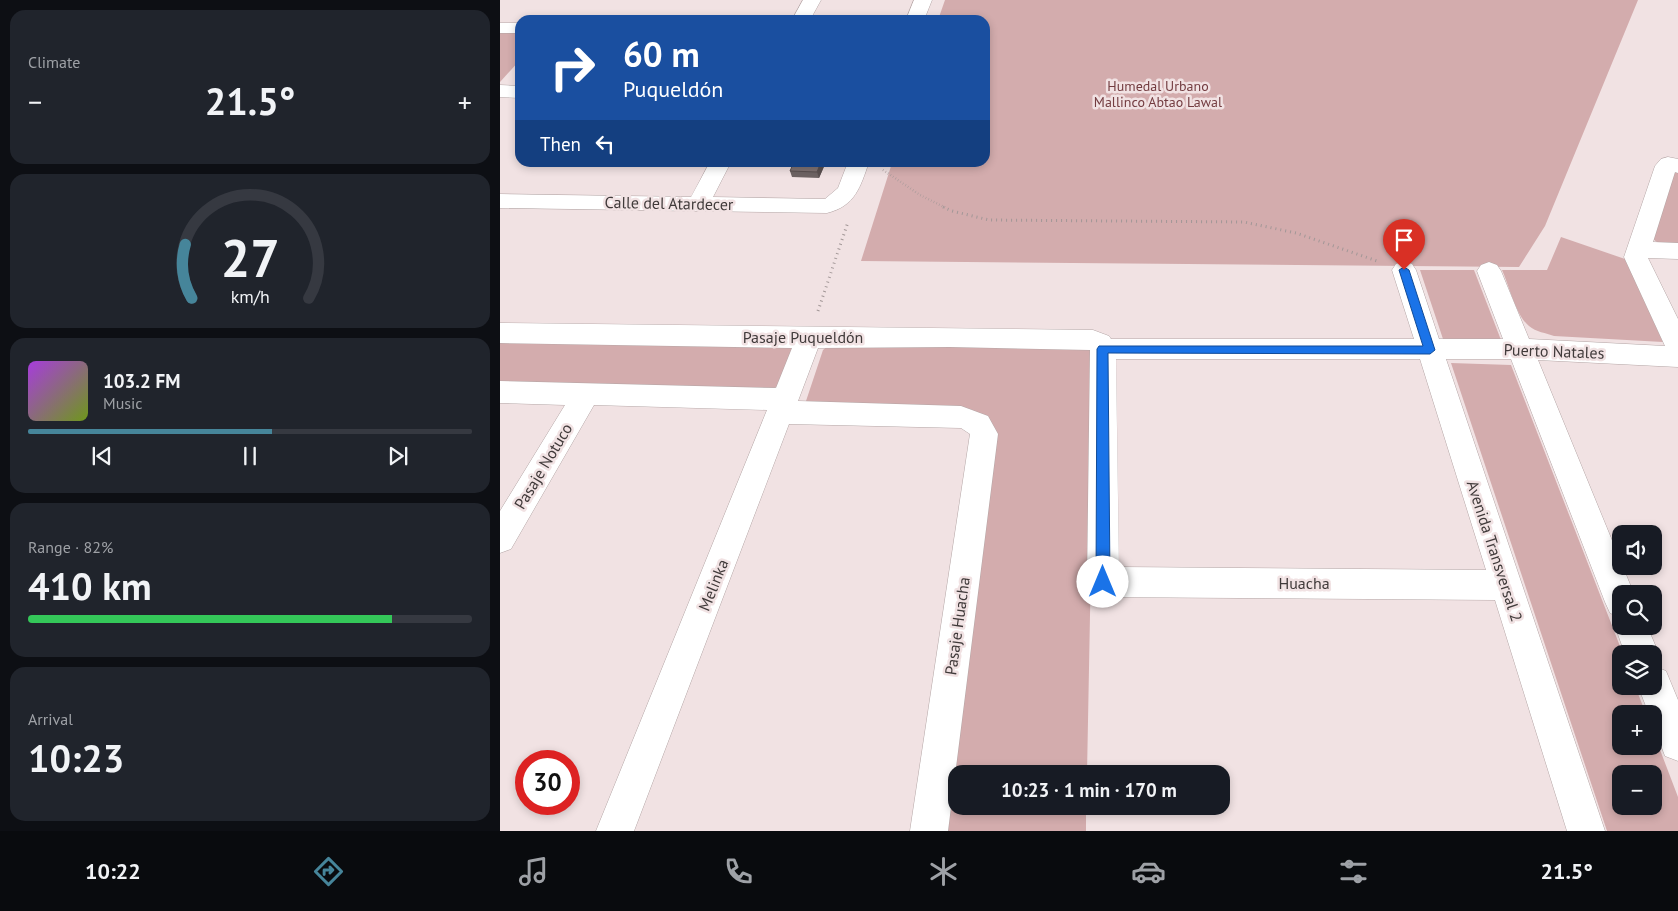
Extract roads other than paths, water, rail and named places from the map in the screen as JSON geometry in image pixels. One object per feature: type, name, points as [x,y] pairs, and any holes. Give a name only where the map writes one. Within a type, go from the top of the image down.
[{"type":"street","points":[[804,15],[812,0]]},
{"type":"street","points":[[917,15],[923,0]]},
{"type":"street","points":[[500,28],[515,28]]},
{"type":"street","points":[[500,92],[515,92]]},
{"type":"street","points":[[1678,166],[1668,164],[1666,166],[1636,257],[1678,346]]},
{"type":"street","points":[[698,204],[718,167]]},
{"type":"street","name":"Calle del Atardecer","points":[[500,201],[827,206],[838,202],[847,192],[857,167]]},
{"type":"street","points":[[1638,249],[1678,251]]},
{"type":"street","name":"Avenida Transversal 2","points":[[1404,270],[1586,831]]},
{"type":"street","points":[[1489,271],[1614,585]]},
{"type":"street","name":"Pasaje Puqueldón","points":[[500,333],[1093,340],[1100,343],[1102,349]]},
{"type":"street","name":"Melinka","points":[[615,831],[784,406],[809,338]]},
{"type":"street","name":"Puerto Natales","points":[[1102,349],[1520,349],[1678,357]]},
{"type":"street","name":"Huacha","points":[[1102,349],[1103,582],[1506,584]]},
{"type":"street","points":[[500,392],[586,394],[784,406]]},
{"type":"street","name":"Pasaje Notuco","points":[[500,539],[586,394]]},
{"type":"street","name":"Pasaje Huacha","points":[[784,406],[961,417],[977,422],[984,434],[929,831]]},
{"type":"street","points":[[1659,695],[1678,743]]},
{"type":"park label","name":"Humedal Urbano Mallinco Abtao Lawal","points":[[1158,94]]}]
